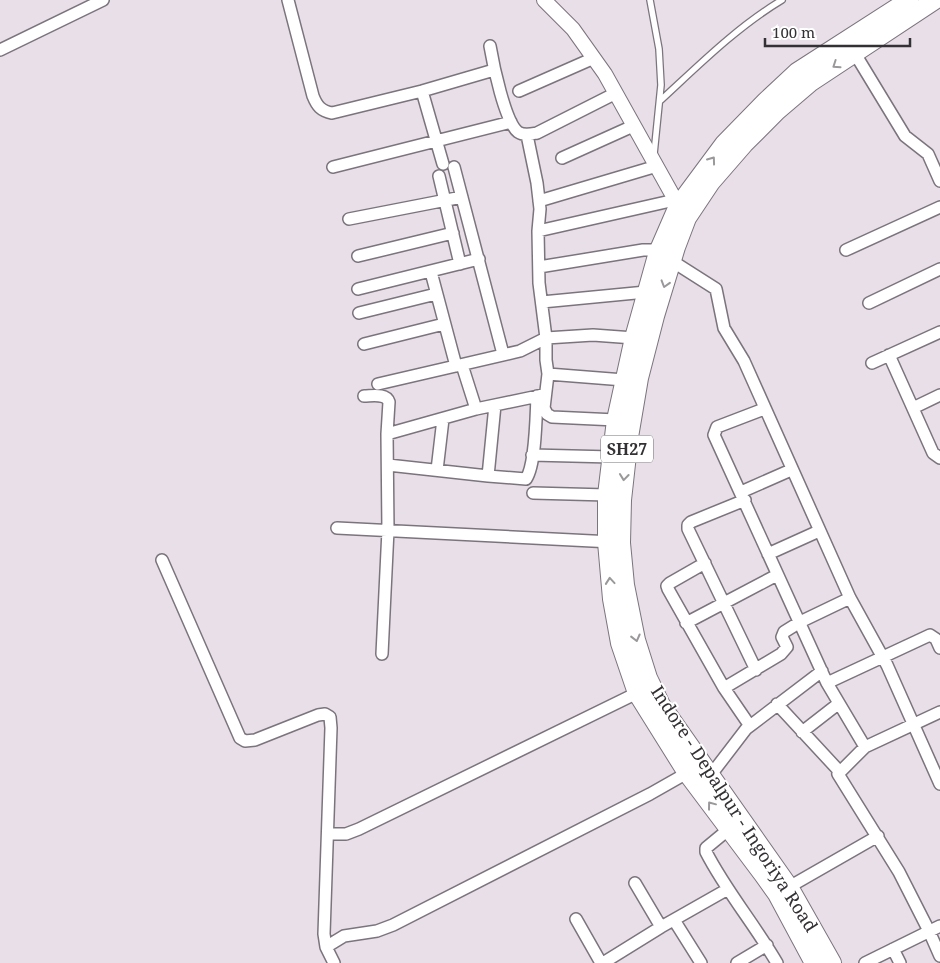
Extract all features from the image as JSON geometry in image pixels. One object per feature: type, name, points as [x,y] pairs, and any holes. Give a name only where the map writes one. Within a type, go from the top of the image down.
[{"type":"main road","name":"Indore - Depalpur - Ingoriya Road","points":[[814,963],[776,894],[687,774],[637,693],[620,643],[612,600],[614,542],[622,500],[630,428],[639,378],[655,316],[665,256],[680,208],[724,144],[797,72],[909,0]]},
{"type":"main road","name":"Indore - Depalpur - Ingoriya Road","points":[[680,208],[711,182],[744,144],[811,82],[935,0]]},
{"type":"main road","name":"Indore - Depalpur - Ingoriya Road","points":[[665,256],[646,292],[634,338],[616,420],[607,495],[614,542],[636,640],[648,678],[661,705],[789,887],[832,963]]},
{"type":"street","points":[[0,50],[103,0]]},
{"type":"street","points":[[288,0],[312,96],[316,104],[324,112],[332,112],[422,91],[494,70]]},
{"type":"street","points":[[538,231],[680,208],[616,93],[594,58],[573,29],[544,0]]},
{"type":"street","points":[[490,46],[494,70],[511,122],[518,132],[527,135],[537,133],[616,93]]},
{"type":"street","points":[[854,52],[905,136],[928,154],[935,157],[940,182]]},
{"type":"street","points":[[519,90],[594,58]]},
{"type":"street","points":[[422,91],[436,141],[462,197],[504,354]]},
{"type":"street","points":[[333,167],[511,122]]},
{"type":"street","points":[[562,158],[633,126]]},
{"type":"street","points":[[388,466],[526,479],[529,474],[542,395],[548,374],[546,338],[539,283],[539,201],[527,135]]},
{"type":"street","points":[[539,201],[655,164]]},
{"type":"street","points":[[439,176],[460,264]]},
{"type":"street","points":[[349,219],[462,197]]},
{"type":"street","points":[[846,250],[940,207]]},
{"type":"street","points":[[358,256],[453,233]]},
{"type":"street","points":[[539,267],[652,250],[665,256],[716,289],[724,328],[744,361],[791,470],[850,598],[887,665],[940,784]]},
{"type":"street","points":[[358,289],[479,259]]},
{"type":"street","points":[[870,303],[940,270]]},
{"type":"street","points":[[431,272],[444,324],[476,409]]},
{"type":"street","points":[[542,302],[646,292]]},
{"type":"street","points":[[359,313],[436,294]]},
{"type":"street","points":[[364,344],[444,324]]},
{"type":"street","points":[[872,363],[940,332]]},
{"type":"street","points":[[378,384],[520,351],[546,338],[593,335],[634,338]]},
{"type":"street","points":[[889,356],[933,453],[940,458]]},
{"type":"street","points":[[548,374],[624,380]]},
{"type":"street","points":[[387,434],[476,409],[542,395]]},
{"type":"street","points":[[542,395],[544,408],[547,414],[552,417],[616,420]]},
{"type":"street","points":[[913,408],[940,395]]},
{"type":"street","points":[[364,396],[384,396],[388,399],[388,530],[382,654]]},
{"type":"street","points":[[488,476],[496,405]]},
{"type":"street","points":[[764,409],[717,427],[715,430],[716,440],[827,683],[864,747]]},
{"type":"street","points":[[437,470],[442,419]]},
{"type":"street","points":[[532,455],[612,457]]},
{"type":"street","points":[[756,670],[688,529],[688,525],[791,470]]},
{"type":"street","points":[[533,493],[607,495]]},
{"type":"street","points":[[337,528],[614,542]]},
{"type":"street","points":[[768,554],[819,531]]},
{"type":"street","points":[[162,560],[240,738],[245,741],[255,740],[318,715],[324,714],[330,717],[324,934],[326,947],[334,963]]},
{"type":"street","points":[[705,563],[667,586],[724,688],[750,726]]},
{"type":"street","points":[[686,623],[777,575]]},
{"type":"street","points":[[724,688],[781,654],[787,648],[782,635],[784,632],[800,622],[850,598]]},
{"type":"street","points":[[827,683],[930,635],[936,639],[940,648]]},
{"type":"street","points":[[710,776],[750,726],[822,671]]},
{"type":"street","points":[[328,834],[346,834],[360,829],[637,693]]},
{"type":"street","points":[[777,704],[840,772]]},
{"type":"street","points":[[802,732],[838,704]]},
{"type":"street","points":[[940,712],[864,747],[838,774],[840,780],[878,836],[912,896],[935,928],[940,956]]},
{"type":"street","points":[[326,947],[344,936],[377,931],[393,925],[687,774]]},
{"type":"street","points":[[729,829],[706,848],[710,859],[728,890],[767,945],[777,963]]},
{"type":"street","points":[[789,887],[878,836]]},
{"type":"street","points":[[635,883],[662,927]]},
{"type":"street","points":[[576,919],[602,963],[728,890]]},
{"type":"street","points":[[674,920],[701,963]]},
{"type":"street","points":[[865,963],[935,928]]},
{"type":"street","points":[[737,963],[767,945]]},
{"type":"street","points":[[893,949],[900,963]]},
{"type":"lane","points":[[650,0],[659,49],[660,100],[655,164]]},
{"type":"lane","points":[[660,100],[728,39],[782,0]]}]
